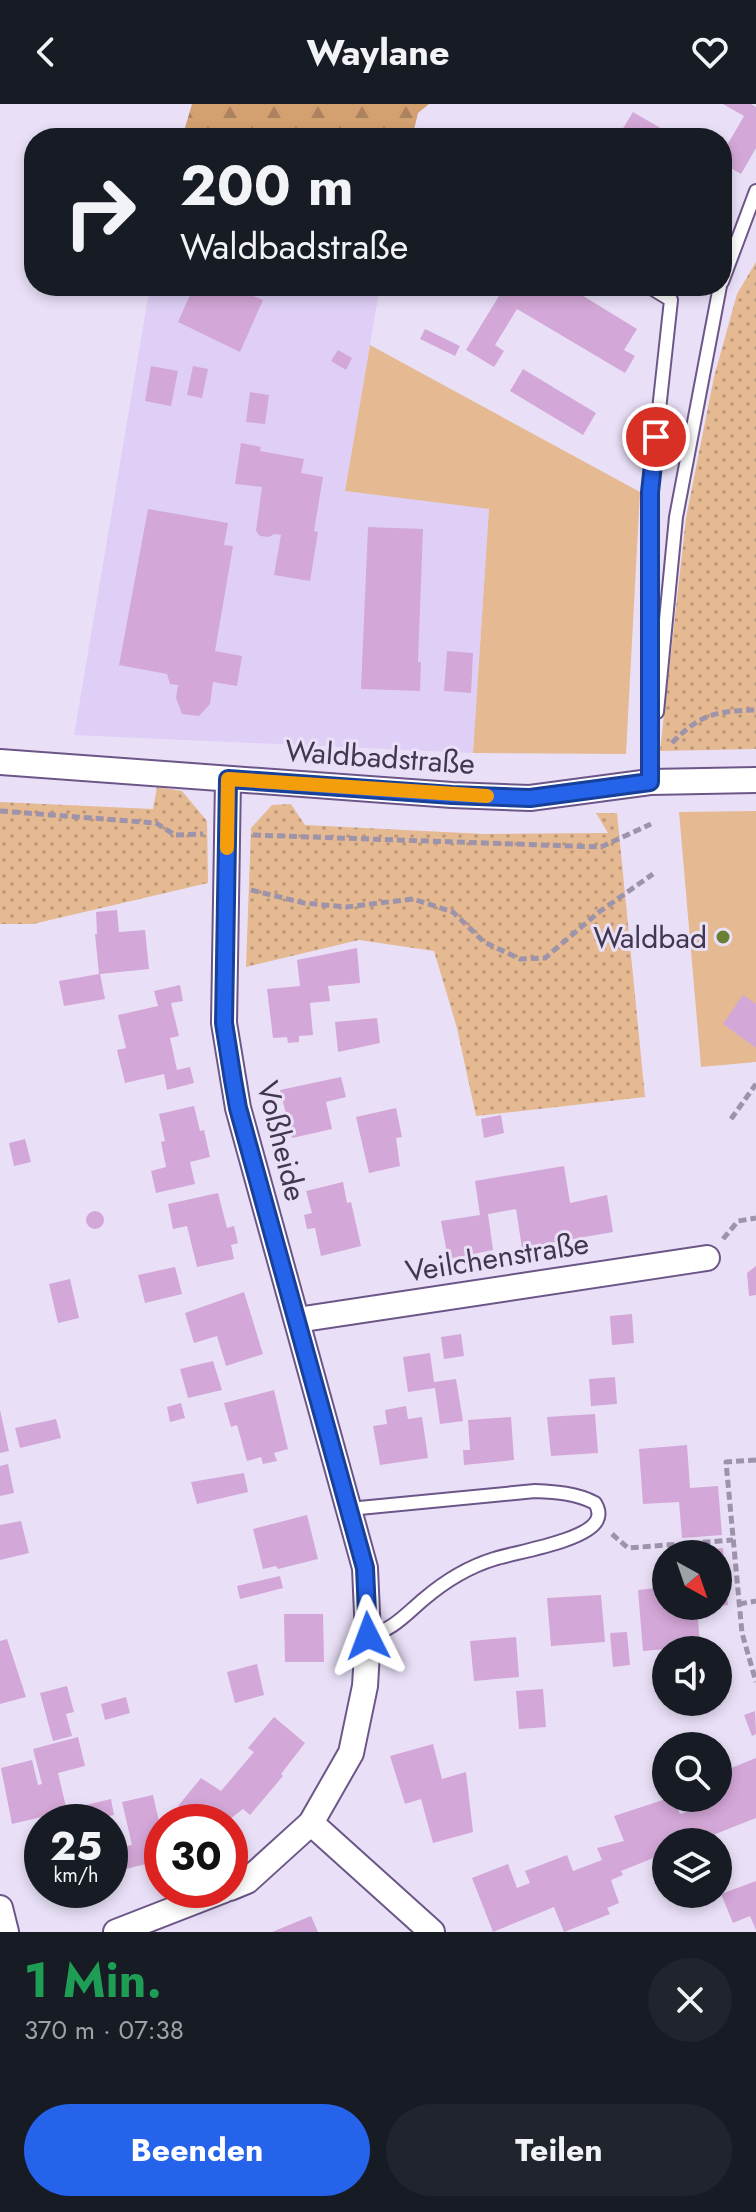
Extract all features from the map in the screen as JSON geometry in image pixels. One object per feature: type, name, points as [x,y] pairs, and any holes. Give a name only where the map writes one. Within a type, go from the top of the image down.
[{"type":"street","name":"Waldbadstraße","points":[[0,762],[530,798],[650,782],[756,780]]},
{"type":"street","name":"Voßheide","points":[[228,779],[224,1023],[238,1108],[365,1568],[368,1636],[365,1686],[351,1753],[311,1823],[248,1880]]},
{"type":"street","name":"Veilchenstraße","points":[[297,1320],[707,1258]]},
{"type":"street","points":[[311,1823],[432,1932]]},
{"type":"street","points":[[0,1908],[6,1932]]},
{"type":"street","points":[[116,1932],[178,1908]]},
{"type":"lane","points":[[732,255],[756,191]]},
{"type":"lane","points":[[650,782],[650,492],[671,300],[664,296]]},
{"type":"lane","points":[[650,782],[676,517],[719,296]]},
{"type":"lane","points":[[349,1509],[535,1491],[561,1492],[595,1503],[599,1511],[597,1521],[588,1530],[556,1543],[492,1559],[461,1573],[384,1633],[368,1636]]},
{"type":"path","points":[[650,782],[672,742],[702,717],[756,710]]},
{"type":"path","points":[[0,811],[156,823],[175,835],[227,834],[601,847],[651,824]]},
{"type":"path","points":[[226,885],[304,903],[346,907],[413,899],[453,912],[484,942],[520,959],[545,958],[599,912],[653,874]]},
{"type":"path","points":[[731,1119],[756,1084]]},
{"type":"path","points":[[707,1258],[738,1221],[756,1218]]},
{"type":"path","points":[[756,1460],[726,1462],[742,1633],[756,1682]]},
{"type":"path","points":[[597,1521],[628,1548],[733,1540]]},
{"type":"path","points":[[739,1604],[756,1601]]},
{"type":"shaded area","points":[[756,262],[756,749],[660,751],[686,518],[714,377],[737,294]]},
{"type":"shaded area","points":[[148,296],[378,296],[345,491],[489,509],[473,753],[74,735]]},
{"type":"shaded area","points":[[370,345],[640,492],[626,754],[473,753],[489,509],[345,491]]},
{"type":"shaded area","points":[[157,787],[182,791],[207,821],[208,883],[33,924],[0,924],[0,802],[153,809]]},
{"type":"shaded area","points":[[291,804],[305,825],[485,834],[608,833],[596,813],[617,813],[645,1097],[476,1116],[457,1028],[434,951],[359,940],[246,967],[251,828],[272,805]]},
{"type":"shaded area","name":"Waldbad","points":[[756,811],[756,1062],[701,1067],[679,812]]},
{"type":"green space","points":[[192,104],[429,104],[418,113],[414,128],[185,128]]},
{"type":"building","points":[[723,104],[751,104],[756,107],[756,148],[741,174],[732,169],[732,137],[744,116]]},
{"type":"building","points":[[633,112],[660,128],[623,128]]},
{"type":"building","points":[[190,296],[254,296],[263,300],[240,352],[178,322]]},
{"type":"building","points":[[499,296],[583,296],[637,329],[624,350],[635,356],[625,373],[517,309],[495,345],[504,351],[494,367],[466,350]]},
{"type":"building","points":[[425,329],[460,346],[455,356],[420,339]]},
{"type":"building","points":[[338,350],[352,358],[346,370],[331,361]]},
{"type":"building","points":[[151,366],[178,371],[171,406],[145,401]]},
{"type":"building","points":[[193,366],[208,369],[202,398],[187,395]]},
{"type":"building","points":[[523,369],[596,413],[583,435],[510,391]]},
{"type":"building","points":[[250,392],[269,395],[265,424],[246,422]]},
{"type":"building","points":[[241,443],[261,447],[260,451],[304,459],[301,473],[323,477],[310,581],[274,575],[281,535],[260,536],[256,531],[262,487],[235,484]]},
{"type":"building","points":[[148,509],[228,523],[224,545],[233,546],[215,651],[242,656],[237,686],[213,682],[210,704],[199,716],[182,714],[176,698],[178,685],[170,684],[167,674],[119,665]]},
{"type":"building","points":[[368,527],[423,529],[418,662],[421,662],[420,691],[361,689]]},
{"type":"building","points":[[447,651],[473,653],[471,693],[444,691]]},
{"type":"building","points":[[117,910],[119,932],[145,930],[149,969],[100,974],[105,999],[64,1006],[59,981],[99,974],[96,912]]},
{"type":"building","points":[[357,948],[360,983],[328,986],[330,1001],[310,1003],[313,1035],[299,1036],[299,1042],[288,1043],[287,1037],[273,1038],[267,989],[300,986],[297,960]]},
{"type":"building","points":[[180,985],[183,1001],[171,1003],[179,1036],[170,1038],[177,1070],[190,1067],[194,1083],[167,1090],[164,1074],[125,1083],[117,1050],[126,1048],[118,1015],[158,1006],[154,991]]},
{"type":"building","points":[[743,995],[756,1004],[756,1048],[723,1024]]},
{"type":"building","points":[[377,1018],[380,1043],[338,1052],[335,1022]]},
{"type":"building","points":[[341,1077],[346,1097],[326,1102],[332,1129],[292,1138],[280,1090]]},
{"type":"building","points":[[194,1106],[210,1157],[190,1162],[195,1184],[156,1193],[151,1171],[166,1167],[161,1142],[165,1141],[159,1114]]},
{"type":"building","points":[[396,1108],[402,1137],[396,1138],[400,1166],[369,1173],[356,1117]]},
{"type":"building","points":[[501,1115],[504,1133],[484,1138],[481,1119]]},
{"type":"building","points":[[25,1139],[31,1162],[14,1166],[9,1143]]},
{"type":"building","points":[[564,1166],[570,1203],[607,1195],[613,1232],[522,1248],[516,1209],[488,1214],[493,1250],[448,1259],[441,1221],[480,1215],[475,1181]]},
{"type":"building","points":[[343,1182],[361,1246],[321,1256],[315,1228],[307,1229],[304,1215],[312,1213],[306,1191]]},
{"type":"building","points":[[218,1193],[227,1228],[234,1226],[238,1243],[231,1245],[234,1259],[197,1267],[187,1226],[173,1229],[168,1204]]},
{"type":"building","points":[[95,1211],[104,1220],[95,1229],[86,1220]]},
{"type":"building","points":[[756,1266],[756,1295],[749,1296],[747,1273]]},
{"type":"building","points":[[175,1267],[182,1294],[145,1303],[138,1275]]},
{"type":"building","points":[[70,1279],[79,1318],[58,1323],[49,1284]]},
{"type":"building","points":[[244,1292],[263,1354],[226,1366],[217,1336],[194,1343],[185,1313]]},
{"type":"building","points":[[632,1314],[634,1343],[612,1345],[610,1316]]},
{"type":"building","points":[[461,1334],[464,1356],[444,1359],[441,1337]]},
{"type":"building","points":[[430,1353],[434,1382],[456,1379],[463,1421],[440,1424],[435,1388],[408,1392],[403,1357]]},
{"type":"building","points":[[213,1361],[222,1390],[188,1398],[180,1369]]},
{"type":"building","points":[[615,1377],[617,1404],[591,1406],[589,1379]]},
{"type":"building","points":[[274,1390],[288,1449],[274,1453],[277,1461],[263,1464],[261,1457],[247,1461],[237,1425],[231,1427],[224,1403]]},
{"type":"building","points":[[181,1403],[185,1418],[170,1422],[167,1407]]},
{"type":"building","points":[[406,1406],[408,1419],[422,1417],[428,1458],[380,1465],[373,1426],[387,1424],[385,1410]]},
{"type":"building","points":[[0,1410],[9,1451],[0,1453]]},
{"type":"building","points":[[595,1414],[598,1453],[551,1456],[547,1417]]},
{"type":"building","points":[[511,1417],[514,1460],[464,1465],[463,1450],[470,1450],[468,1420]]},
{"type":"building","points":[[56,1419],[61,1438],[20,1448],[15,1428]]},
{"type":"building","points":[[687,1445],[690,1488],[718,1486],[722,1535],[682,1538],[679,1502],[643,1504],[639,1449]]},
{"type":"building","points":[[8,1464],[14,1493],[0,1496],[0,1466]]},
{"type":"building","points":[[244,1473],[248,1492],[197,1504],[191,1482]]},
{"type":"building","points":[[307,1515],[318,1559],[278,1569],[276,1566],[263,1569],[253,1529]]},
{"type":"building","points":[[21,1521],[29,1553],[0,1560],[0,1525]]},
{"type":"building","points":[[280,1576],[283,1588],[240,1599],[237,1586]]},
{"type":"building","points":[[652,1588],[652,1620],[698,1620],[699,1636],[652,1636],[652,1650],[643,1651],[638,1590]]},
{"type":"building","points":[[601,1595],[605,1642],[551,1646],[547,1598]]},
{"type":"building","points":[[284,1614],[323,1614],[324,1662],[285,1662]]},
{"type":"building","points":[[627,1632],[630,1665],[613,1667],[610,1633]]},
{"type":"building","points":[[516,1637],[519,1677],[474,1681],[470,1641]]},
{"type":"building","points":[[7,1639],[26,1697],[0,1704],[0,1641]]},
{"type":"building","points":[[257,1664],[264,1695],[235,1703],[227,1672]]},
{"type":"building","points":[[67,1686],[74,1712],[66,1714],[72,1736],[53,1741],[40,1693]]},
{"type":"building","points":[[543,1689],[546,1727],[519,1729],[516,1691]]},
{"type":"building","points":[[126,1697],[130,1713],[105,1720],[101,1704]]},
{"type":"building","points":[[755,1711],[756,1734],[752,1736],[744,1715]]},
{"type":"building","points":[[274,1717],[305,1743],[281,1774],[283,1776],[250,1815],[248,1804],[180,1804],[201,1778],[221,1791],[254,1752],[248,1748]]},
{"type":"building","points":[[78,1737],[85,1766],[58,1773],[65,1804],[24,1804],[24,1821],[12,1824],[1,1768],[32,1760],[38,1785],[42,1784],[33,1749]]},
{"type":"building","points":[[433,1744],[442,1779],[466,1772],[473,1832],[433,1843],[421,1799],[405,1804],[390,1756]]},
{"type":"building","points":[[756,1758],[756,1818],[731,1828],[652,1828],[652,1859],[621,1871],[623,1875],[611,1880],[619,1903],[607,1908],[610,1914],[564,1932],[554,1907],[493,1932],[472,1878],[508,1864],[517,1888],[530,1883],[525,1871],[567,1855],[573,1871],[602,1860],[597,1848],[624,1841],[614,1816],[652,1804],[652,1812],[732,1812],[732,1768]]},
{"type":"building","points":[[153,1795],[155,1804],[144,1804],[144,1864],[128,1868],[128,1846],[132,1845],[128,1804],[122,1802]]},
{"type":"building","points":[[111,1799],[112,1804],[90,1804]]},
{"type":"building","points":[[756,1881],[756,1930],[750,1916],[733,1923],[727,1908],[732,1908],[732,1890]]},
{"type":"building","points":[[311,1916],[318,1932],[272,1932]]},
{"type":"slow traffic","points":[[227,848],[228,779],[487,796]]},
{"type":"place","name":"Waldbad","points":[[723,937]]},
{"type":"route","points":[[368,1636],[365,1568],[238,1108],[224,1023],[228,779],[530,798],[650,782],[650,492],[656,437]]}]
